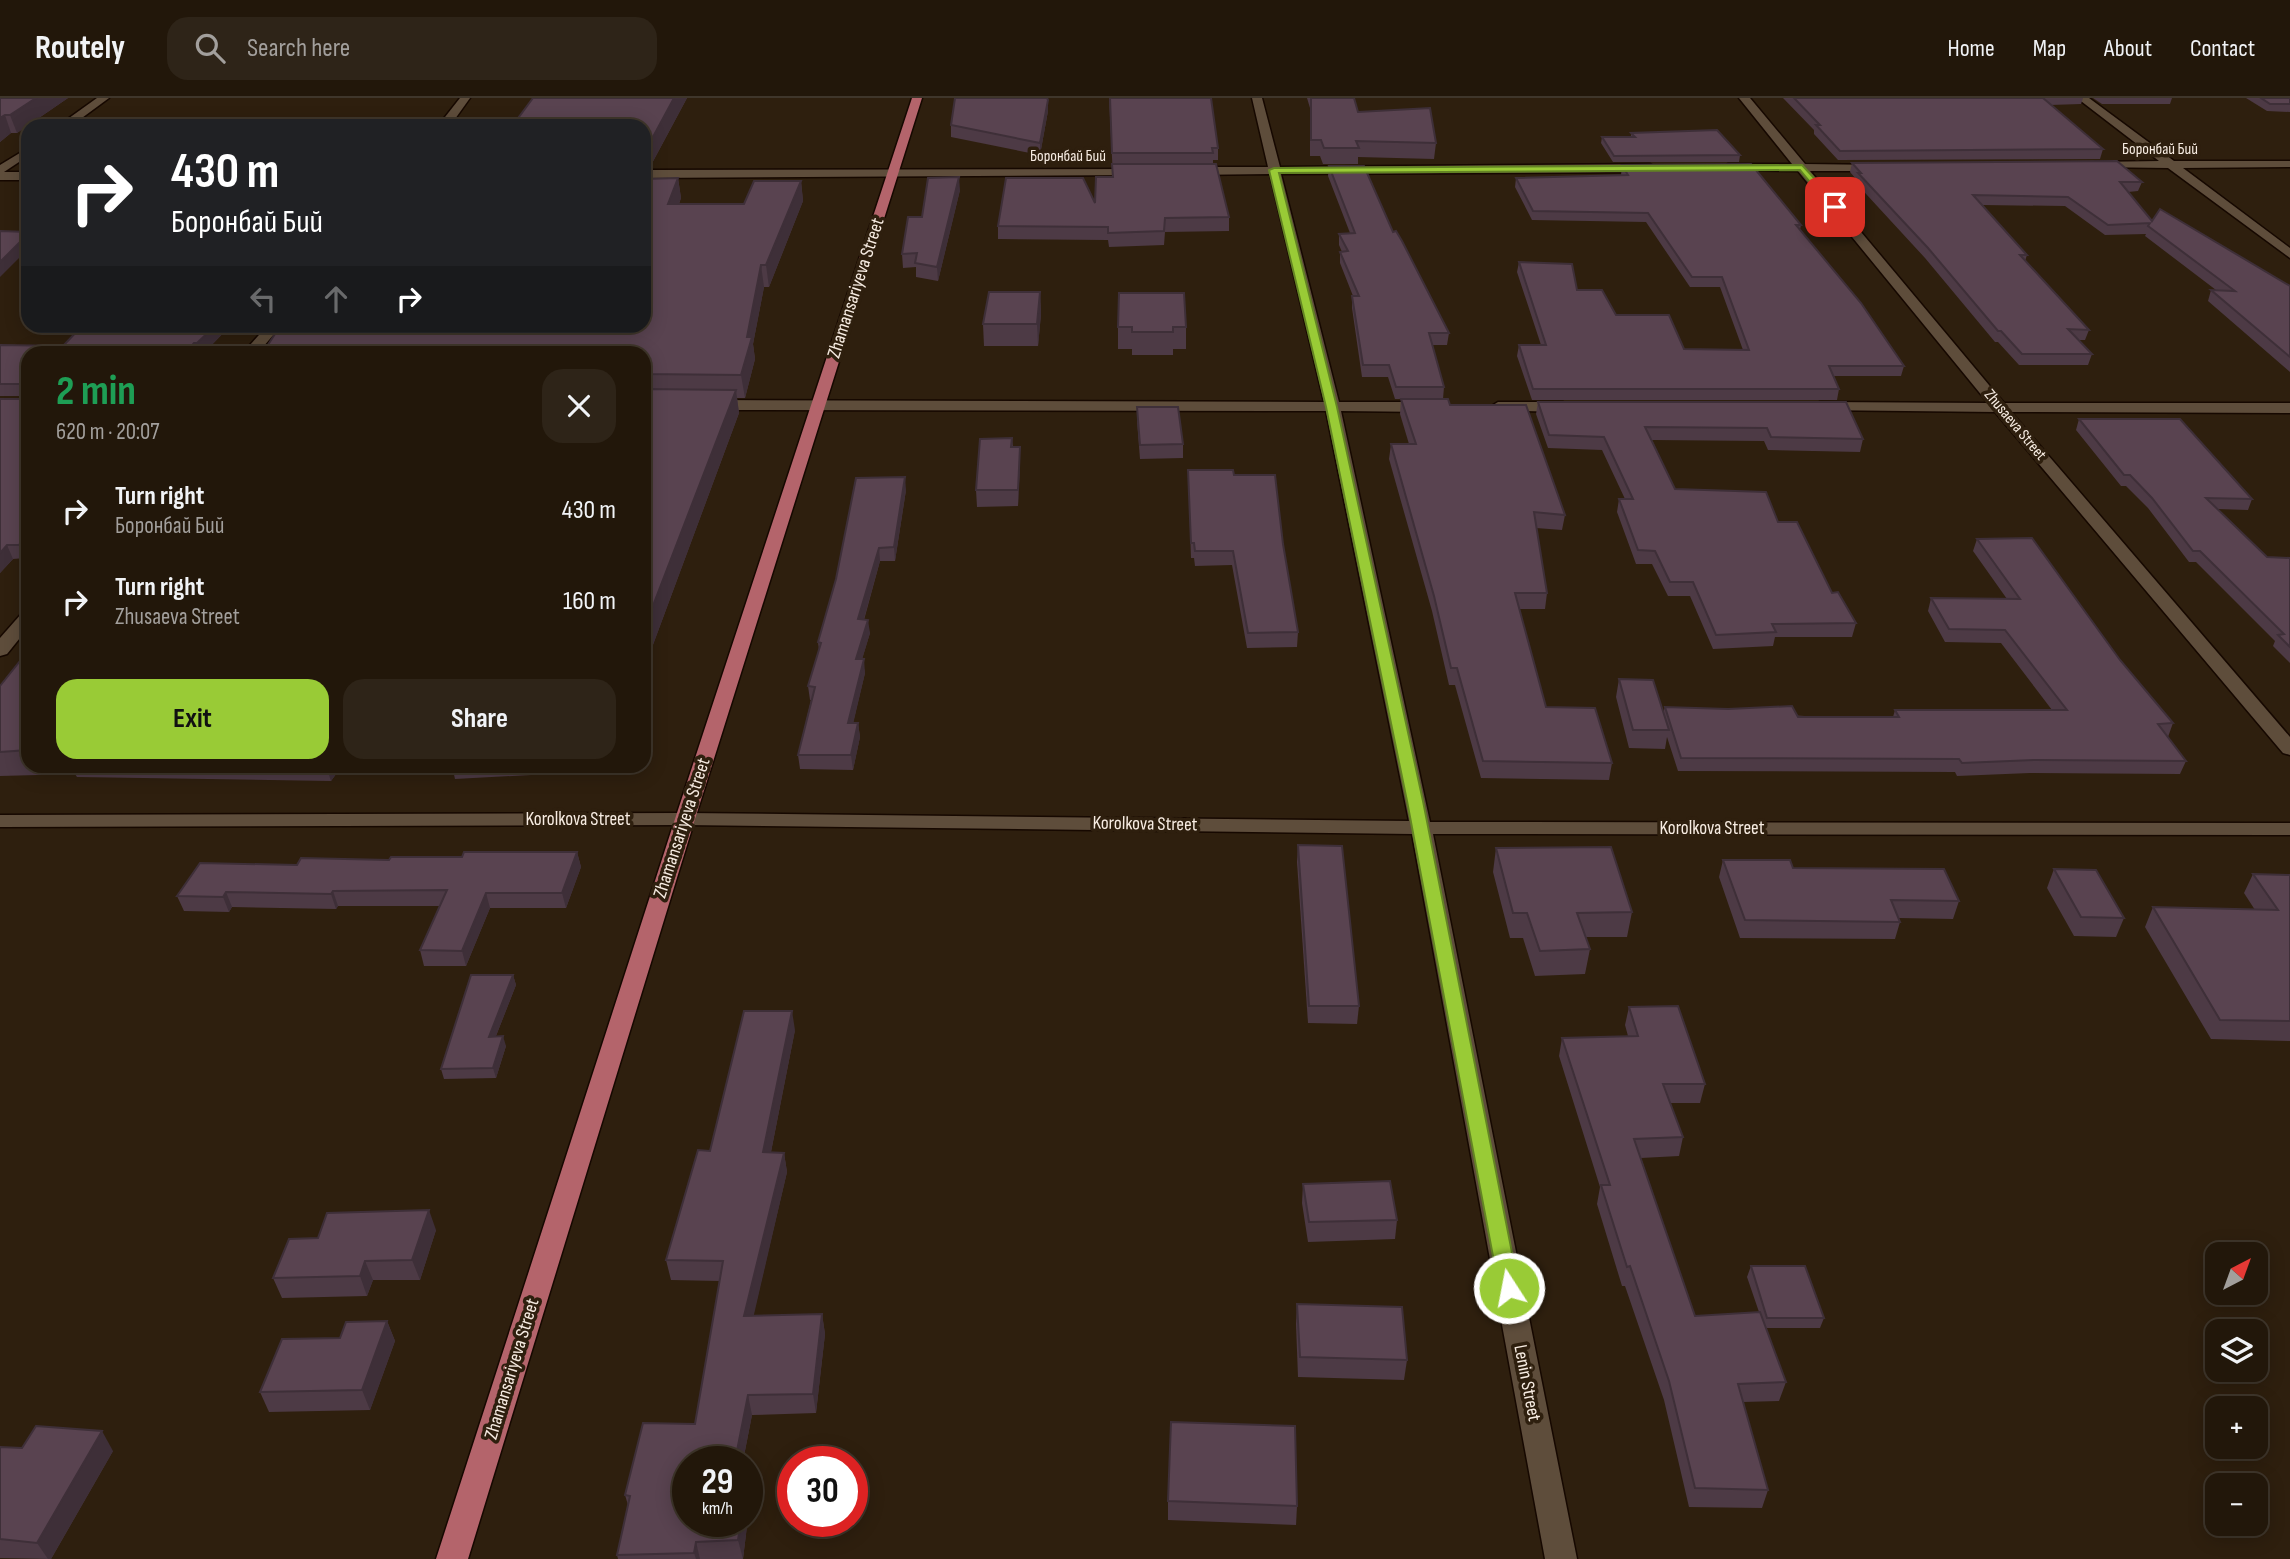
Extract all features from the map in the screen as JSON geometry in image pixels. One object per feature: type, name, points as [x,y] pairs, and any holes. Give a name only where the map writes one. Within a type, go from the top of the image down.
[{"type":"main road","name":"Zhamansariyeva Street","points":[[452,1559],[685,819],[917,98]]},
{"type":"street","points":[[74,119],[104,98]]},
{"type":"street","points":[[449,119],[465,98]]},
{"type":"street","name":"Lenin Street","points":[[1257,98],[1332,407],[1420,828],[1561,1559]]},
{"type":"street","name":"Zhusaeva Street","points":[[1744,98],[2000,408],[2290,749]]},
{"type":"street","points":[[2082,98],[2290,254]]},
{"type":"street","points":[[0,170],[21,156]]},
{"type":"street","name":"Боронбай Бий","points":[[2076,166],[2290,164]]},
{"type":"street","points":[[1720,168],[1885,167]]},
{"type":"street","points":[[1179,171],[1665,168]]},
{"type":"street","name":"Боронбай Бий","points":[[651,174],[1152,171]]},
{"type":"street","points":[[0,176],[21,176]]},
{"type":"street","points":[[697,405],[1443,407]]},
{"type":"street","points":[[1485,407],[1582,407]]},
{"type":"street","points":[[1805,407],[2290,408]]},
{"type":"street","points":[[0,650],[21,625]]},
{"type":"street","name":"Korolkova Street","points":[[0,821],[685,819],[1420,828],[2290,829]]},
{"type":"green space","points":[[372,117],[386,119],[180,119]]},
{"type":"building","points":[[0,98],[36,98],[10,115],[0,118]]},
{"type":"building","points":[[533,98],[674,98],[651,141],[651,119],[517,119]]},
{"type":"building","points":[[955,98],[1047,98],[1040,143],[951,125]]},
{"type":"building","points":[[1110,98],[1211,98],[1218,148],[1212,148],[1213,153],[1112,153]]},
{"type":"building","points":[[1311,98],[1354,98],[1358,112],[1430,108],[1436,143],[1356,141],[1359,148],[1324,148],[1321,140],[1311,140]]},
{"type":"building","points":[[1794,98],[2043,98],[2103,149],[1840,151]]},
{"type":"building","points":[[2261,98],[2290,98],[2290,104],[2270,104]]},
{"type":"building","points":[[1717,130],[1740,155],[1614,156],[1602,137],[1635,137],[1631,133]]},
{"type":"building","points":[[2117,161],[2142,182],[2120,182],[2152,221],[2160,209],[2290,286],[2290,357],[2211,290],[2235,291],[2148,226],[2150,223],[2108,225],[2068,197],[1973,195],[2027,255],[2020,255],[2089,330],[2068,329],[2092,354],[2022,354],[1998,331],[1852,163]]},
{"type":"building","points":[[1112,164],[1216,164],[1229,217],[1165,218],[1164,231],[1108,233],[1108,227],[998,226],[1006,178],[1083,178],[1095,203],[1096,177],[1113,177]]},
{"type":"building","points":[[1751,164],[1801,225],[1796,225],[1861,303],[1904,366],[1829,366],[1839,389],[1533,389],[1519,345],[1546,345],[1519,262],[1572,264],[1577,290],[1602,290],[1616,315],[1669,315],[1684,349],[1749,350],[1722,277],[1692,277],[1648,213],[1533,211],[1516,178],[1628,175],[1622,165]]},
{"type":"building","points":[[1329,166],[1364,166],[1393,232],[1396,231],[1402,241],[1449,333],[1429,333],[1444,387],[1396,387],[1389,365],[1363,365],[1352,296],[1359,296],[1340,252],[1348,251],[1339,234],[1355,233]]},
{"type":"building","points":[[959,177],[937,267],[915,263],[917,253],[902,254],[908,217],[922,217],[928,178]]},
{"type":"building","points":[[678,178],[668,204],[744,204],[754,181],[801,181],[766,265],[761,265],[747,337],[752,337],[741,375],[651,374],[651,346],[267,346],[275,334],[282,333],[651,333],[651,179]]},
{"type":"building","points":[[0,231],[21,232],[21,241],[0,262]]},
{"type":"building","points":[[989,292],[1040,292],[1037,324],[983,324]]},
{"type":"building","points":[[1119,293],[1184,293],[1186,327],[1173,327],[1173,332],[1132,332],[1132,327],[1118,327]]},
{"type":"building","points":[[75,333],[208,333],[192,346],[63,346]]},
{"type":"building","points":[[0,345],[63,346],[21,346],[21,384],[0,384]]},
{"type":"building","points":[[651,389],[736,390],[651,611]]},
{"type":"building","points":[[0,399],[21,399],[21,543],[7,545],[0,553]]},
{"type":"building","points":[[1401,399],[1448,399],[1450,405],[1526,405],[1565,515],[1534,512],[1547,593],[1515,593],[1546,707],[1595,708],[1612,763],[1483,761],[1457,668],[1451,668],[1434,596],[1391,444],[1416,444]]},
{"type":"building","points":[[1538,402],[1846,402],[1863,439],[1771,437],[1767,428],[1645,427],[1675,489],[1766,492],[1778,522],[1797,522],[1832,593],[1838,592],[1856,623],[1772,624],[1776,632],[1716,635],[1693,582],[1670,582],[1655,551],[1638,550],[1619,499],[1633,499],[1604,437],[1549,435]]},
{"type":"building","points":[[1137,407],[1178,407],[1183,444],[1140,445]]},
{"type":"building","points":[[2079,419],[2180,419],[2252,499],[2206,498],[2267,557],[2290,558],[2290,647],[2278,635],[2284,634],[2200,551],[2193,551],[2152,498],[2130,475],[2124,475]]},
{"type":"building","points":[[1012,438],[1011,447],[1020,447],[1018,490],[976,490],[980,439]]},
{"type":"building","points":[[1188,470],[1233,470],[1234,475],[1275,475],[1298,632],[1248,633],[1233,551],[1195,551],[1194,543],[1191,543]]},
{"type":"building","points":[[905,477],[894,547],[879,548],[858,619],[868,620],[856,659],[864,659],[848,723],[858,723],[851,755],[798,755],[815,687],[808,686],[836,579],[856,478]]},
{"type":"building","points":[[2032,538],[2120,660],[2173,723],[2158,724],[2186,761],[2035,760],[1962,763],[1959,759],[1681,758],[1665,707],[1728,709],[1792,706],[1798,717],[1899,717],[1895,710],[2067,710],[2005,630],[1949,629],[1931,598],[2020,599],[1977,539]]},
{"type":"building","points":[[21,661],[21,750],[0,752],[0,686]]},
{"type":"building","points":[[1619,679],[1653,680],[1669,730],[1633,730]]},
{"type":"building","points":[[1298,845],[1342,846],[1359,1006],[1309,1006]]},
{"type":"building","points":[[1611,847],[1632,912],[1577,913],[1590,949],[1540,951],[1527,913],[1513,913],[1496,848]]},
{"type":"building","points":[[464,852],[577,852],[562,893],[486,893],[462,951],[420,950],[447,890],[333,891],[331,894],[226,892],[223,897],[177,896],[200,863],[297,865],[301,858],[389,860],[391,857],[462,857]]},
{"type":"building","points":[[1723,860],[1790,860],[1793,868],[1944,869],[1959,901],[1891,900],[1900,922],[1745,920]]},
{"type":"building","points":[[2054,869],[2096,870],[2124,918],[2081,917]]},
{"type":"building","points":[[2253,874],[2290,875],[2290,1021],[2220,1020],[2153,907],[2278,910]]},
{"type":"building","points":[[471,975],[513,975],[489,1037],[503,1036],[493,1068],[441,1069]]},
{"type":"building","points":[[1678,1006],[1705,1084],[1663,1084],[1683,1137],[1634,1139],[1695,1316],[1760,1312],[1786,1382],[1738,1384],[1768,1490],[1695,1488],[1669,1381],[1630,1266],[1627,1267],[1601,1185],[1610,1185],[1562,1038],[1638,1036],[1629,1007]]},
{"type":"building","points":[[744,1011],[792,1011],[763,1152],[784,1153],[744,1316],[822,1314],[813,1394],[748,1395],[738,1446],[672,1446],[672,1537],[738,1537],[738,1540],[696,1542],[694,1553],[617,1555],[630,1496],[625,1495],[643,1423],[695,1424],[723,1261],[666,1260],[698,1150],[710,1151]]},
{"type":"building","points":[[1390,1181],[1397,1220],[1309,1222],[1303,1184]]},
{"type":"building","points":[[429,1210],[412,1260],[365,1261],[360,1276],[273,1278],[289,1239],[318,1238],[327,1213]]},
{"type":"building","points":[[1751,1266],[1805,1266],[1824,1318],[1767,1318]]},
{"type":"building","points":[[1297,1304],[1402,1307],[1407,1360],[1300,1357]]},
{"type":"building","points":[[387,1321],[362,1390],[260,1392],[282,1339],[340,1338],[346,1322]]},
{"type":"building","points":[[1171,1422],[1295,1426],[1297,1506],[1168,1501]]},
{"type":"building","points":[[36,1426],[102,1431],[37,1543],[0,1539],[0,1447],[22,1448]]},
{"type":"route","points":[[1509,1288],[1415,801],[1332,407],[1274,170],[1802,167],[1835,207]]}]
